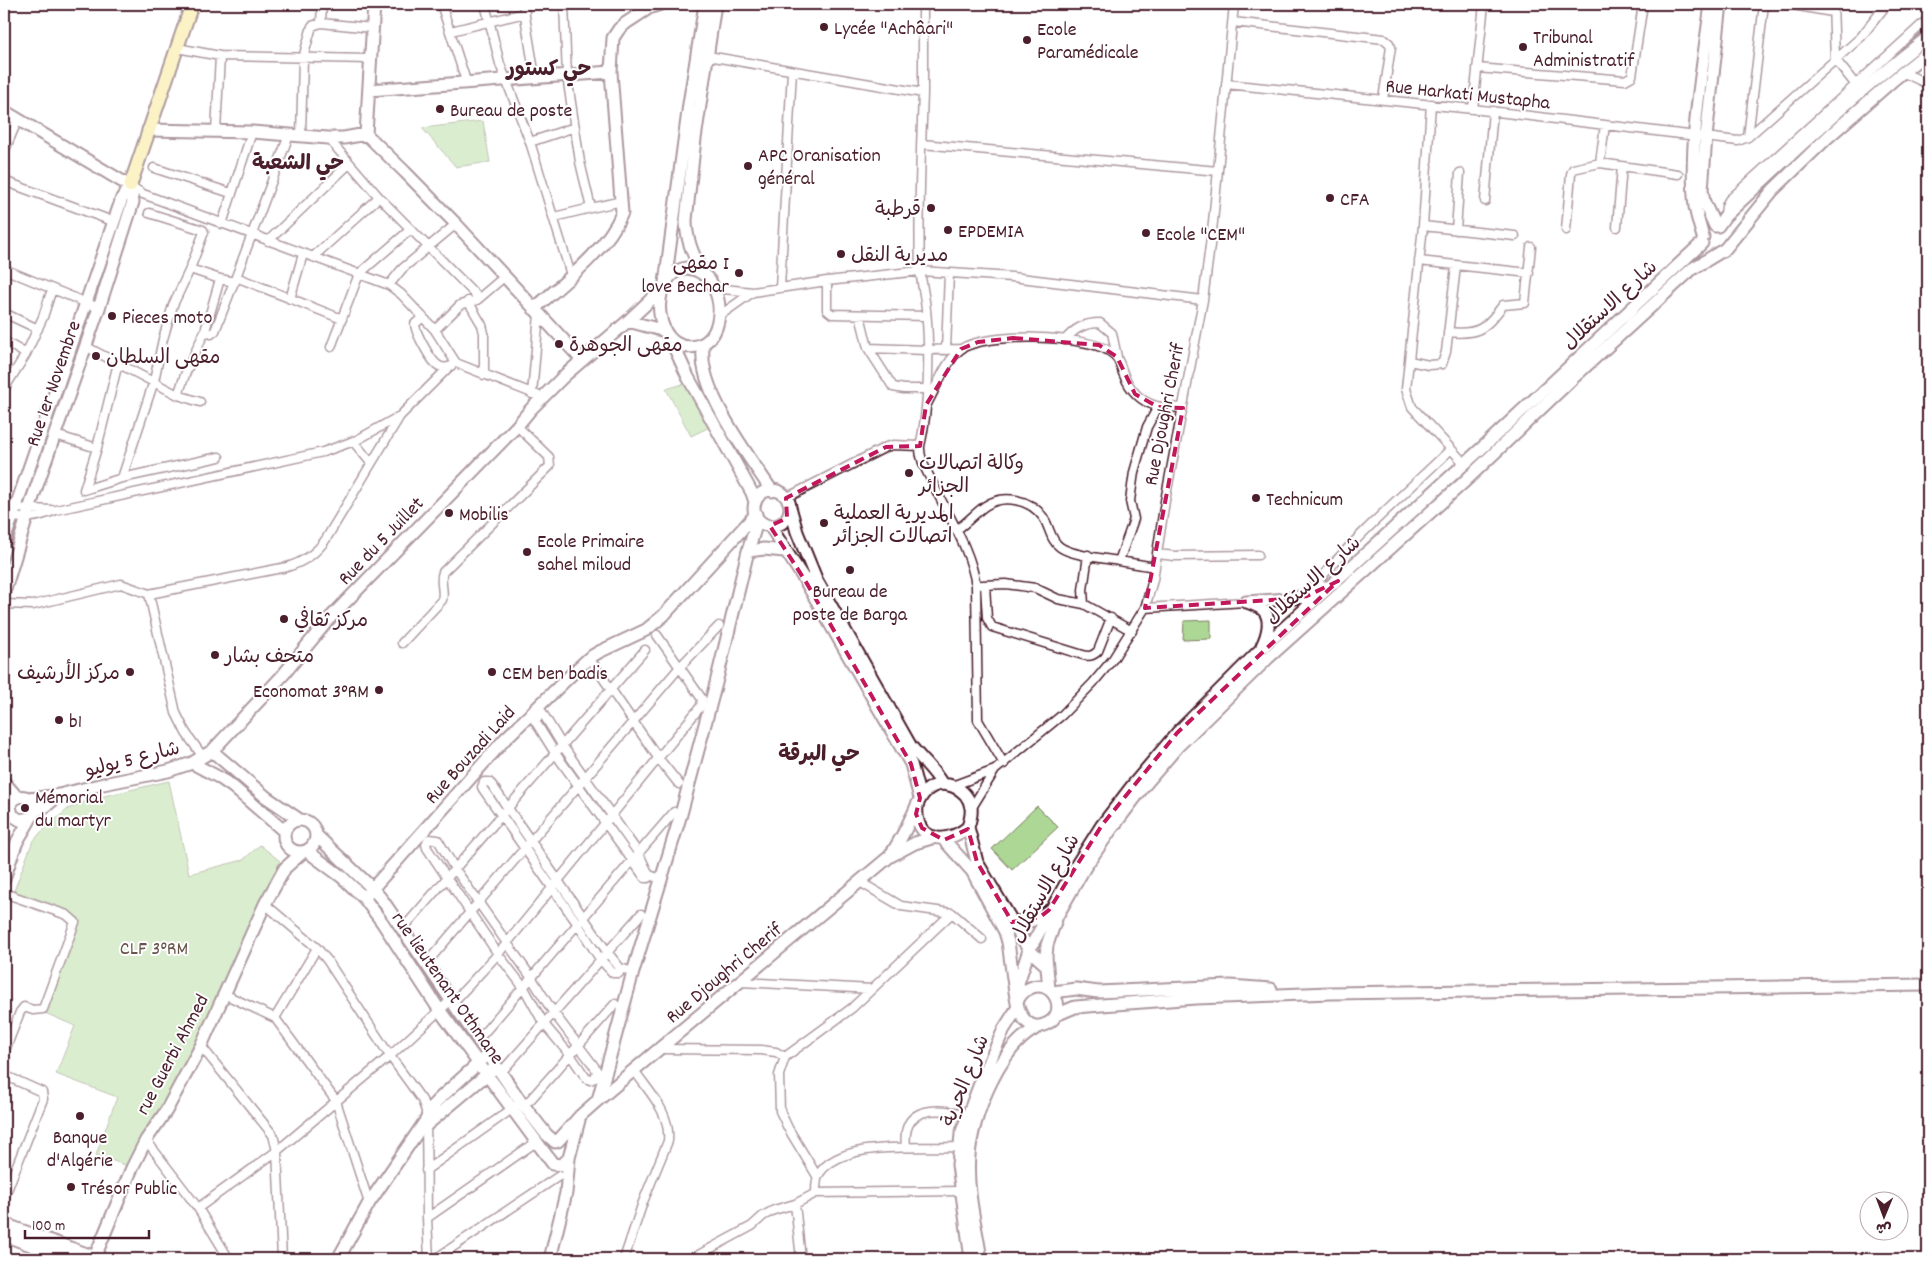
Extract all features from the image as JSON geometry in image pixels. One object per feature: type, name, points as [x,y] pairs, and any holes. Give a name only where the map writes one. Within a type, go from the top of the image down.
[{"type":"main road","name":"Rue 1er Novembre","points":[[4,541],[8,511],[87,304],[122,198],[130,186],[192,4]]},
{"type":"main road","points":[[366,134],[369,60],[374,4]]},
{"type":"main road","points":[[537,311],[600,247],[617,226],[622,213],[622,201],[611,72],[613,38],[619,29],[648,8],[661,4]]},
{"type":"main road","points":[[598,1100],[633,972],[681,814],[716,683],[756,517],[752,493],[688,378],[667,334],[661,316],[663,286],[705,4]]},
{"type":"main road","points":[[701,272],[690,247],[686,231],[686,220],[715,4]]},
{"type":"main road","points":[[1711,4],[1701,136],[1702,190],[1704,202],[1728,232],[1729,243]]},
{"type":"main road","points":[[1721,4],[1694,181],[1696,208],[1702,240],[1710,251],[1719,252],[1725,249],[1772,190],[1828,136],[1928,52]]},
{"type":"main road","points":[[1702,240],[1707,229],[1720,223],[1819,128],[1882,73],[1928,37]]},
{"type":"main road","points":[[369,90],[611,72]]},
{"type":"main road","points":[[4,111],[130,186]]},
{"type":"main road","points":[[148,130],[252,132],[328,138],[344,138],[366,134]]},
{"type":"main road","points":[[366,134],[456,224],[582,360],[628,321],[663,286],[671,274],[679,269],[694,269],[701,272],[708,278],[718,299],[719,316],[711,338],[703,344],[690,348],[683,346],[667,334],[628,321]]},
{"type":"main road","name":"Rue 1er Novembre","points":[[4,593],[28,514],[133,202],[130,186]]},
{"type":"main road","name":"شارع الاستقلال","points":[[1018,1002],[1018,983],[1028,950],[1050,910],[1102,825],[1132,786],[1186,724],[1261,650],[1465,464],[1702,240]]},
{"type":"main road","name":"شارع الاستقلال","points":[[1051,991],[1047,966],[1047,945],[1057,916],[1070,892],[1110,831],[1144,786],[1178,746],[1268,658],[1463,483],[1574,377],[1692,269],[1719,252]]},
{"type":"main road","points":[[703,344],[704,366],[716,399],[733,432],[772,491]]},
{"type":"main road","name":"Rue du 5 Juillet","points":[[208,754],[283,675],[328,620],[517,426],[537,396],[582,360]]},
{"type":"main road","points":[[755,502],[762,494],[772,491],[780,493],[788,502],[797,532],[817,580],[910,745],[923,762],[947,785],[965,794],[971,809],[968,827],[977,862],[1028,950],[1047,966]]},
{"type":"main road","points":[[756,517],[763,524],[777,525],[784,521],[789,514],[788,502]]},
{"type":"main road","name":"Rue Bouzadi Laid","points":[[364,898],[505,739],[551,694],[589,658],[646,630],[663,616],[756,517]]},
{"type":"main road","points":[[770,526],[784,551],[806,582],[911,764],[919,802],[916,814],[922,828],[940,838],[972,871],[999,919],[1008,942],[1019,1013],[1025,1022],[1042,1026],[1048,1024],[1056,1015],[1075,1007],[1196,998],[1330,993],[1928,985]]},
{"type":"main road","points":[[748,551],[764,549],[784,551]]},
{"type":"main road","points":[[1246,602],[1307,596],[1338,581]]},
{"type":"main road","points":[[1246,602],[1263,609],[1268,619],[1268,633],[1261,650]]},
{"type":"main road","points":[[208,754],[300,820]]},
{"type":"main road","name":"شارع 5 يوليو","points":[[30,799],[59,795],[168,771],[192,763],[208,754]]},
{"type":"main road","points":[[192,763],[207,770],[233,787],[284,831]]},
{"type":"main road","points":[[4,782],[17,797]]},
{"type":"main road","points":[[889,857],[902,838],[926,791],[947,785]]},
{"type":"main road","name":"شارع 5 يوليو","points":[[32,815],[59,795]]},
{"type":"main road","points":[[4,879],[17,843],[32,815],[34,805],[30,799],[24,796],[17,797],[10,803],[7,811],[20,820],[32,815]]},
{"type":"main road","points":[[285,868],[315,843],[316,836],[313,826],[305,820],[292,822],[284,831],[283,837],[291,850],[304,852]]},
{"type":"main road","points":[[889,857],[915,843],[954,837],[968,827]]},
{"type":"main road","name":"rue lieutenant Othmane","points":[[316,836],[373,888],[454,999],[488,1055],[500,1068],[521,1104],[536,1142],[559,1170]]},
{"type":"main road","points":[[285,868],[287,846]]},
{"type":"main road","name":"rue lieutenant Othmane","points":[[304,852],[342,877],[364,898],[382,922],[440,1011],[486,1074],[521,1104],[546,1134],[557,1142],[566,1144],[569,1155]]},
{"type":"main road","name":"Rue Djoughri Cherif","points":[[547,1156],[548,1147],[557,1142],[598,1100],[889,857]]},
{"type":"main road","name":"rue Guerbi Ahmed","points":[[94,1258],[132,1168],[146,1140],[166,1111],[201,1046],[265,904],[285,868]]},
{"type":"main road","points":[[1012,922],[1033,921],[1050,910]]},
{"type":"main road","points":[[1018,1002],[1032,987],[1040,986],[1051,991],[1076,989],[1098,992],[1230,986],[1330,993]]},
{"type":"main road","points":[[1051,991],[1058,1003],[1056,1015]]},
{"type":"main road","name":"شارع الحرية","points":[[971,1259],[961,1191],[958,1147],[960,1134],[1004,1029],[1018,1002]]},
{"type":"main road","name":"شارع الحرية","points":[[981,1259],[969,1178],[969,1156],[973,1128],[992,1080],[1005,1058],[1031,1030],[1042,1026]]},
{"type":"main road","points":[[338,1259],[369,1203],[422,1126],[431,1108],[488,1055]]},
{"type":"main road","points":[[422,1126],[486,1074],[500,1068]]},
{"type":"main road","points":[[550,1259],[566,1193],[569,1155],[581,1116]]},
{"type":"main road","points":[[566,1193],[559,1170],[569,1155]]},
{"type":"main road","points":[[4,1224],[94,1258]]},
{"type":"main road","points":[[4,1235],[68,1259]]},
{"type":"street","points":[[321,23],[322,4]]},
{"type":"street","points":[[441,4],[467,84]]},
{"type":"street","points":[[485,4],[500,64],[530,142],[571,276]]},
{"type":"street","points":[[523,4],[535,77]]},
{"type":"street","points":[[564,4],[567,76],[580,162],[591,208]]},
{"type":"street","points":[[627,4],[636,4],[648,8]]},
{"type":"street","points":[[923,4],[923,93],[919,216],[920,271],[926,316],[927,389],[920,446],[921,460],[981,585],[987,618],[992,627],[1088,656],[1098,650],[1111,618]]},
{"type":"street","name":"Rue Djoughri Cherif","points":[[995,770],[1062,716],[1093,683],[1132,630],[1145,608],[1155,567],[1203,300],[1234,4]]},
{"type":"street","points":[[1473,109],[1484,4]]},
{"type":"street","points":[[1477,68],[1625,80],[1632,76],[1643,4]]},
{"type":"street","points":[[1748,136],[1764,4]]},
{"type":"street","points":[[1787,4],[1833,8],[1835,59],[1856,84]]},
{"type":"street","points":[[1748,136],[1861,37],[1887,4]]},
{"type":"street","points":[[451,31],[525,13]]},
{"type":"street","points":[[1720,223],[1729,200],[1928,19]]},
{"type":"street","points":[[1233,22],[1384,39],[1391,47],[1383,99]]},
{"type":"street","points":[[205,331],[211,334],[215,331],[269,185],[295,135],[303,58],[312,26],[321,23],[372,28]]},
{"type":"street","points":[[176,48],[220,56],[369,60]]},
{"type":"street","points":[[216,131],[220,56]]},
{"type":"street","points":[[708,56],[923,93]]},
{"type":"street","points":[[780,288],[792,71]]},
{"type":"street","points":[[1902,72],[1928,84]]},
{"type":"street","name":"Rue Harkati Mustapha","points":[[1226,84],[1431,104],[1738,141],[1748,136]]},
{"type":"street","points":[[1431,104],[1419,261],[1406,382],[1407,398],[1412,407],[1465,464]]},
{"type":"street","points":[[1485,201],[1493,111]]},
{"type":"street","points":[[4,152],[18,119]]},
{"type":"street","points":[[1600,163],[1605,125]]},
{"type":"street","points":[[530,142],[575,127]]},
{"type":"street","points":[[222,224],[252,132]]},
{"type":"street","points":[[328,138],[379,197],[479,298]]},
{"type":"street","points":[[922,144],[1218,171]]},
{"type":"street","points":[[1566,230],[1573,169],[1600,163],[1678,174]]},
{"type":"street","points":[[268,241],[349,164]]},
{"type":"street","points":[[1617,227],[1622,166]]},
{"type":"street","points":[[154,168],[231,193]]},
{"type":"street","points":[[1456,230],[1460,173]]},
{"type":"street","points":[[4,181],[115,222]]},
{"type":"street","points":[[130,186],[143,194],[389,285],[401,294],[435,330],[456,362],[537,396],[537,311]]},
{"type":"street","points":[[313,257],[379,197]]},
{"type":"street","points":[[554,217],[622,201]]},
{"type":"street","points":[[122,478],[154,381],[163,339],[174,305],[204,232],[203,230],[150,213]]},
{"type":"street","points":[[389,285],[402,269],[456,224]]},
{"type":"street","points":[[1422,226],[1515,236]]},
{"type":"street","points":[[332,347],[359,274],[411,229]]},
{"type":"street","points":[[1448,332],[1477,332],[1503,305],[1525,303],[1531,247]]},
{"type":"street","points":[[290,299],[303,254]]},
{"type":"street","points":[[1419,261],[1528,273]]},
{"type":"street","points":[[1409,361],[1429,365],[1442,364],[1446,352],[1456,266]]},
{"type":"street","points":[[4,269],[98,308]]},
{"type":"street","points":[[190,269],[220,279],[235,280],[342,319]]},
{"type":"street","points":[[714,288],[753,292],[827,281],[920,271],[1012,277],[1203,300]]},
{"type":"street","points":[[946,350],[949,273]]},
{"type":"street","points":[[435,330],[460,304],[479,298],[504,277]]},
{"type":"street","points":[[178,395],[186,372],[205,331],[220,279]]},
{"type":"street","points":[[827,281],[827,310],[832,314],[926,316]]},
{"type":"street","points":[[4,389],[26,354],[38,329],[52,289]]},
{"type":"street","points":[[719,316],[753,292]]},
{"type":"street","points":[[468,301],[482,325],[484,333],[484,375]]},
{"type":"street","points":[[4,313],[38,329]]},
{"type":"street","points":[[860,316],[868,348],[893,387],[904,390],[927,389]]},
{"type":"street","points":[[423,317],[415,324],[416,330],[434,362],[439,366],[449,367]]},
{"type":"street","points":[[1066,340],[1070,334],[1085,324],[1100,323],[1112,333],[1117,357],[1124,375],[1135,394],[1158,407],[1183,408]]},
{"type":"street","points":[[868,348],[946,350],[961,349],[978,342],[994,339],[1029,338],[1066,340],[1099,345],[1117,357]]},
{"type":"street","points":[[4,341],[26,354]]},
{"type":"street","points":[[84,346],[178,395],[200,402]]},
{"type":"street","points":[[926,405],[950,361],[961,349]]},
{"type":"street","points":[[4,604],[34,606],[121,584],[149,594],[287,567],[303,562],[316,552],[326,539],[400,416],[456,362]]},
{"type":"street","points":[[118,363],[97,448],[84,490],[122,478],[218,457]]},
{"type":"street","points":[[1119,561],[1134,519],[1130,501],[1134,472],[1147,427],[1158,407]]},
{"type":"street","points":[[8,511],[36,517],[56,510],[323,452],[353,442],[400,416]]},
{"type":"street","points":[[402,643],[442,600],[441,577],[443,572],[550,466],[549,457],[517,426]]},
{"type":"street","points":[[62,437],[97,448]]},
{"type":"street","points":[[353,442],[371,462]]},
{"type":"street","points":[[788,502],[886,447],[894,445],[920,446]]},
{"type":"street","points":[[1307,596],[1327,570],[1451,449]]},
{"type":"street","points":[[956,530],[987,504],[999,501],[1020,500],[1029,504],[1042,516],[1054,542],[1062,548],[1088,555],[1155,567]]},
{"type":"street","points":[[1157,554],[1175,556],[1258,555]]},
{"type":"street","points":[[1084,604],[1083,590],[1088,555]]},
{"type":"street","points":[[981,585],[1006,584],[1035,588],[1058,599],[1084,604],[1132,630]]},
{"type":"street","points":[[981,585],[978,720],[1004,764]]},
{"type":"street","points":[[149,594],[176,713],[186,733],[208,754]]},
{"type":"street","points":[[1145,608],[1246,602]]},
{"type":"street","points":[[430,959],[679,668],[719,626]]},
{"type":"street","points":[[198,1208],[277,1151],[390,1056],[454,999],[498,954],[695,716],[702,699],[657,635]]},
{"type":"street","points":[[407,924],[448,879],[501,814],[609,689],[645,650]]},
{"type":"street","points":[[594,665],[609,689],[679,784]]},
{"type":"street","points":[[649,875],[647,879],[644,878],[606,823],[582,781],[562,745],[542,712],[535,720],[555,752],[582,781],[612,815],[639,854],[649,875],[661,879]]},
{"type":"street","points":[[947,785],[995,770]]},
{"type":"street","points":[[971,809],[995,770]]},
{"type":"street","points":[[620,968],[619,973],[613,973],[600,959],[483,789],[484,782],[489,782],[492,785],[532,840],[608,953],[620,968],[633,972]]},
{"type":"street","points":[[483,1034],[674,812]]},
{"type":"street","points":[[429,839],[438,840],[455,869],[531,977],[553,1012],[594,1066],[597,1071],[595,1078],[590,1080],[586,1078],[571,1056],[544,1024],[524,988],[498,954],[427,848],[426,844],[429,839]]},
{"type":"street","points":[[860,882],[901,906],[952,912],[982,939]]},
{"type":"street","points":[[4,893],[67,915],[75,922],[44,1009],[33,1010],[24,1007],[20,1012],[4,1053]]},
{"type":"street","points":[[265,904],[316,948],[327,960],[425,1106],[422,1126],[426,1170],[429,1259]]},
{"type":"street","points":[[818,1176],[791,1134],[780,1111],[779,1075],[785,1057],[852,1008],[952,912]]},
{"type":"street","points":[[500,1068],[544,1024],[641,914]]},
{"type":"street","points":[[275,1018],[316,948]]},
{"type":"street","points":[[740,982],[872,989]]},
{"type":"street","points":[[224,994],[275,1018],[336,1101],[369,1203]]},
{"type":"street","points":[[426,1170],[521,1104],[571,1056],[579,1044],[615,1004]]},
{"type":"street","points":[[201,1046],[273,1135],[277,1151],[282,1259]]},
{"type":"street","points":[[661,1049],[761,1050],[776,1052],[785,1057]]},
{"type":"street","points":[[624,1259],[669,1134],[665,1114],[634,1070]]},
{"type":"street","points":[[4,1075],[42,1092],[42,1098],[4,1198]]},
{"type":"street","points":[[906,1146],[905,1137],[908,1126],[925,1111],[943,1110],[968,1115]]},
{"type":"street","points":[[146,1140],[198,1208],[229,1259]]},
{"type":"street","points":[[427,1218],[536,1142]]},
{"type":"street","points":[[816,1193],[818,1176],[834,1159],[850,1153],[906,1146],[958,1147]]},
{"type":"street","points":[[436,1259],[559,1170]]},
{"type":"street","points":[[691,1259],[752,1226],[763,1216],[774,1210],[795,1204],[816,1193],[961,1191]]},
{"type":"street","points":[[795,1204],[801,1259]]},
{"type":"highlighted area","points":[[1013,338],[1099,345],[1117,357],[1135,394],[1158,407],[1183,408],[1145,608],[1287,599],[1307,596],[1338,581],[1177,733],[1102,825],[1049,910],[1040,917],[1012,922],[977,862],[968,829],[944,840],[922,828],[916,814],[920,798],[911,764],[806,582],[770,526],[787,518],[786,498],[886,447],[920,446],[926,405],[961,349],[978,342]]},
{"type":"green space","points":[[483,121],[490,162],[456,167],[422,128]]},
{"type":"green space","points":[[690,382],[714,425],[691,436],[666,389]]},
{"type":"green space","points":[[1211,620],[1211,639],[1183,640],[1184,621]]},
{"type":"green space","name":"CLF 3°RM","points":[[169,781],[189,874],[243,860],[260,845],[280,861],[280,868],[248,926],[211,1019],[182,1076],[140,1140],[128,1166],[96,1155],[117,1097],[56,1074],[75,1026],[45,1013],[78,925],[75,916],[14,891],[32,843],[41,832],[68,809],[91,799]]},
{"type":"green space","points":[[1037,806],[1058,827],[1012,870],[992,849]]},
{"type":"place","name":"Lycée \"Achâari\"","points":[[824,27]]},
{"type":"place","name":"Ecole Paramédicale","points":[[1027,40]]},
{"type":"place","name":"Tribunal Administratif","points":[[1523,47]]},
{"type":"place","name":"Bureau de poste","points":[[440,109]]},
{"type":"place","name":"APC Oranisation général","points":[[748,166]]},
{"type":"place","name":"CFA","points":[[1330,198]]},
{"type":"place","name":"قرطبة","points":[[931,208]]},
{"type":"place","name":"EPDEMIA","points":[[948,230]]},
{"type":"place","name":"Ecole \"CEM\"","points":[[1146,233]]},
{"type":"place","name":"مديرية النقل","points":[[841,254]]},
{"type":"place","name":"مقهى I love Bechar","points":[[739,273]]},
{"type":"place","name":"Pieces moto","points":[[112,316]]},
{"type":"place","name":"مقهى الجوهرة","points":[[559,344]]},
{"type":"place","name":"مقهى السلطان","points":[[96,356]]},
{"type":"place","name":"وكالة اتصالات الجزائر","points":[[909,473]]},
{"type":"place","name":"Technicum","points":[[1256,498]]},
{"type":"place","name":"Mobilis","points":[[449,513]]},
{"type":"place","name":"المديرية العملية اتصالات الجزائر","points":[[824,523]]},
{"type":"place","name":"Ecole Primaire sahel miloud","points":[[527,552]]},
{"type":"place","name":"Bureau de poste de Barga","points":[[850,570]]},
{"type":"place","name":"مركز ثقافي","points":[[284,619]]},
{"type":"place","name":"متحف بشار","points":[[215,655]]},
{"type":"place","name":"مركز الأرشيف","points":[[130,672]]},
{"type":"place","name":"CEM ben badis","points":[[492,672]]},
{"type":"place","name":"Economat 3°RM","points":[[379,690]]},
{"type":"place","name":"b1","points":[[59,720]]},
{"type":"place","name":"Mémorial du martyr","points":[[25,808]]},
{"type":"place","name":"Banque d'Algérie","points":[[80,1116]]},
{"type":"place","name":"Trésor Public","points":[[71,1187]]},
{"type":"district","name":"حي كستور","points":[[549,68]]},
{"type":"district","name":"حي الشعبة","points":[[298,162]]},
{"type":"district","name":"حي البرقة","points":[[819,753]]}]
